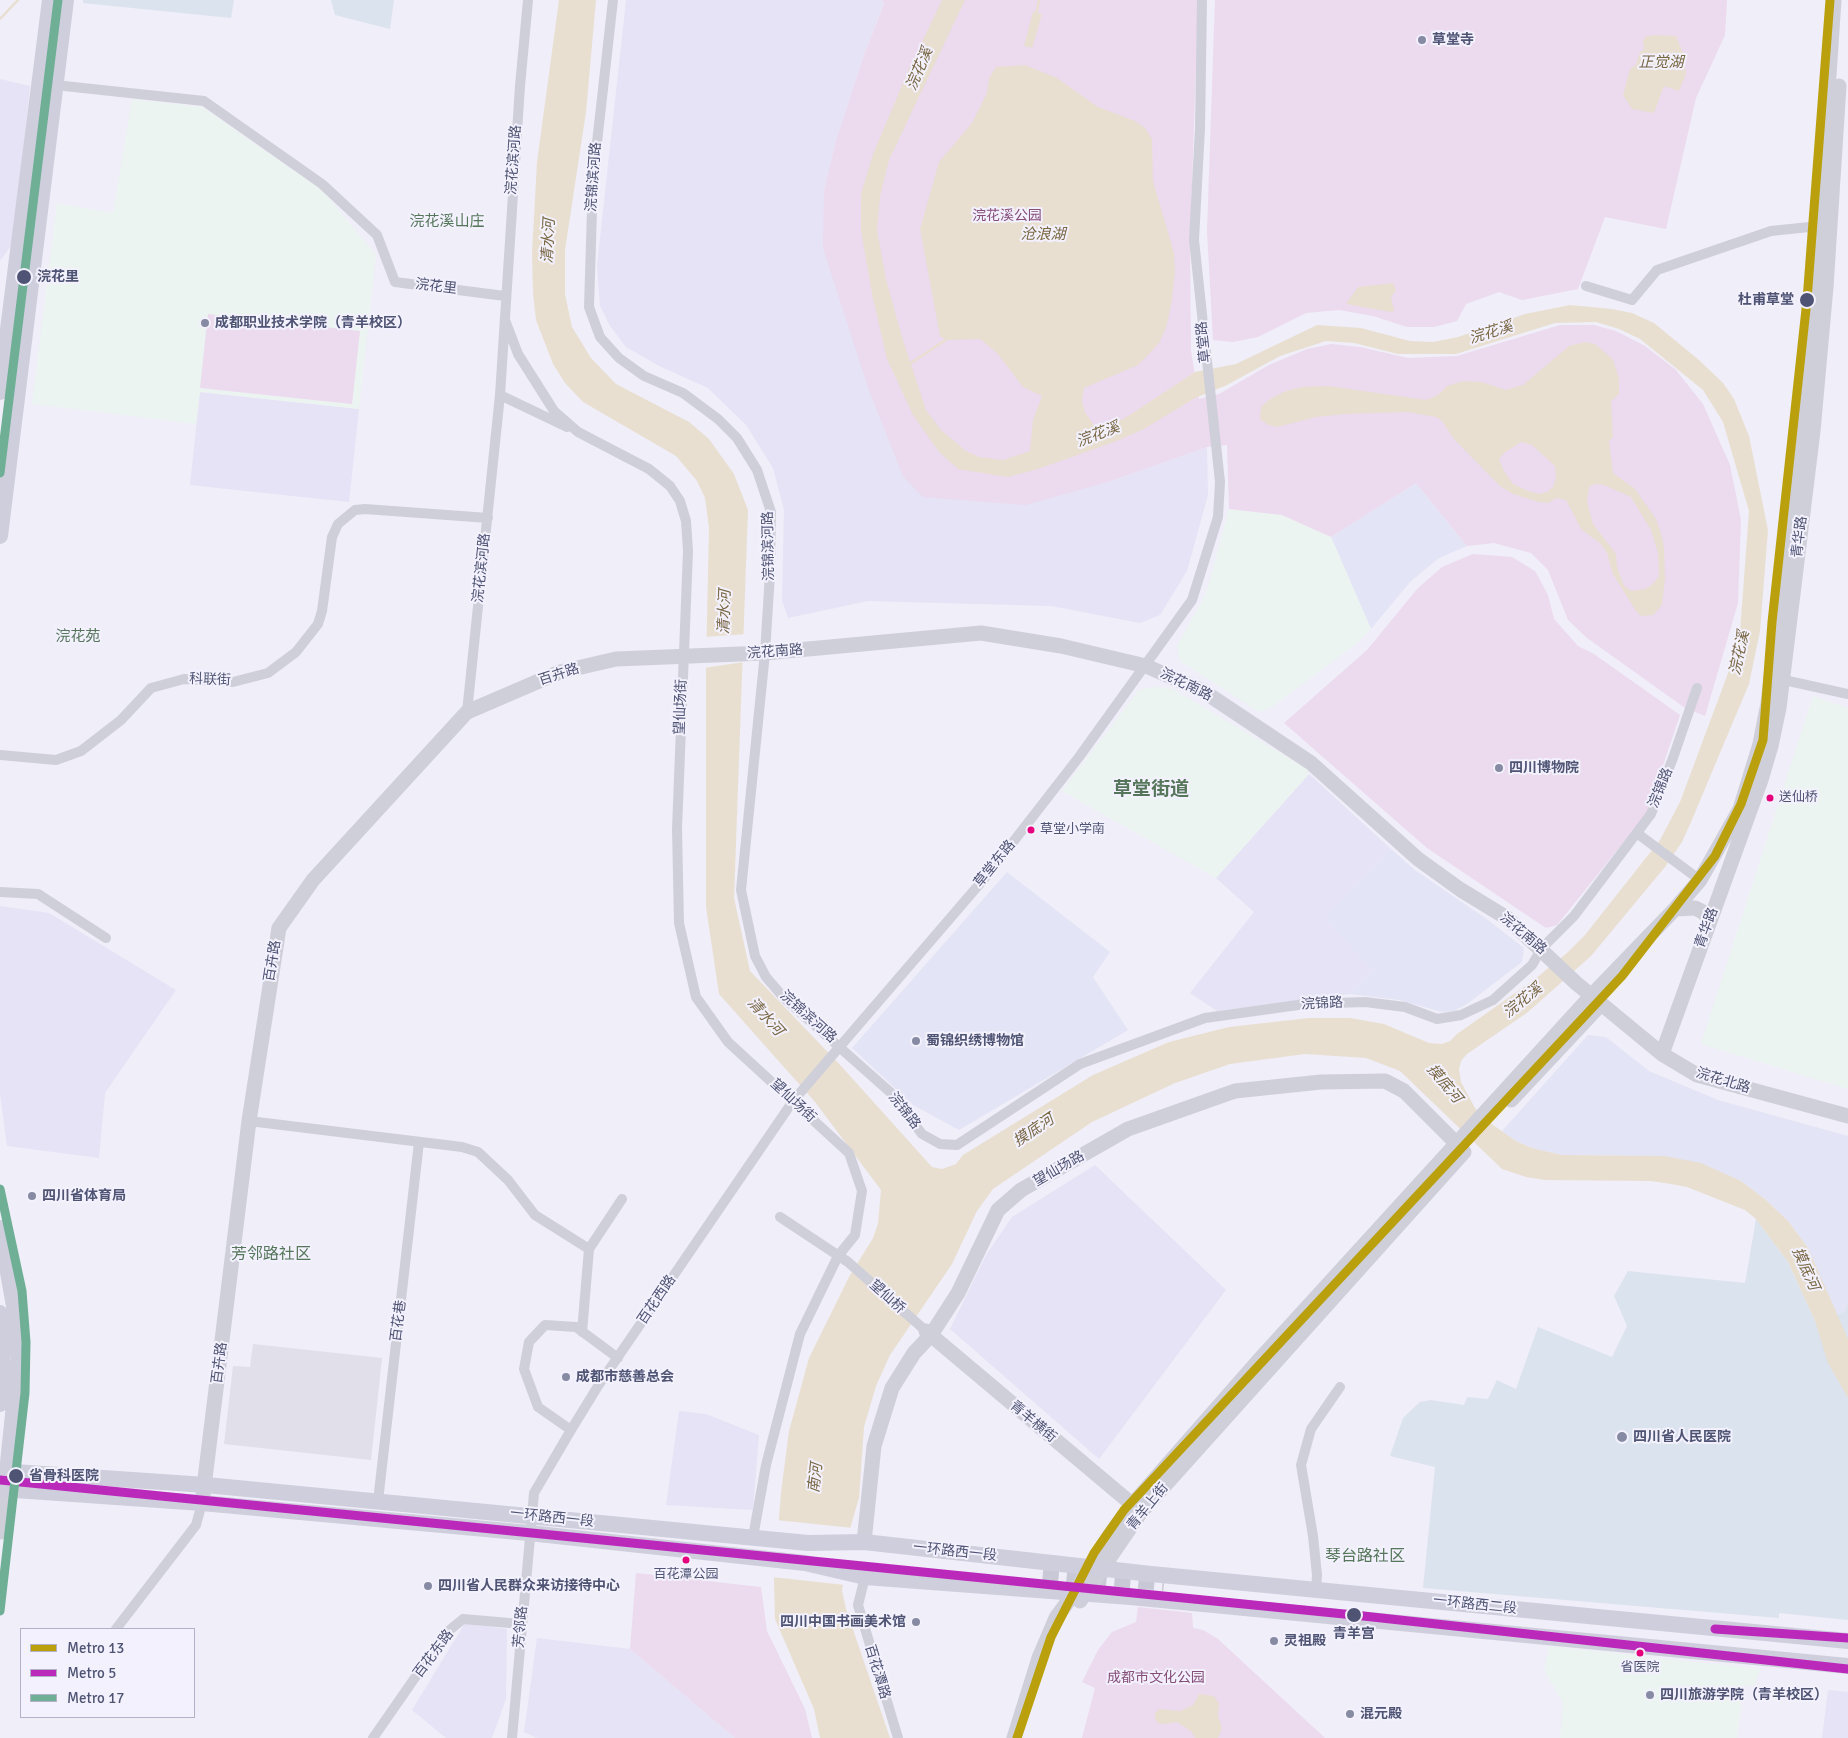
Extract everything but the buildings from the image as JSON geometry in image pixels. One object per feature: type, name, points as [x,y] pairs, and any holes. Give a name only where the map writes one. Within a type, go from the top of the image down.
[{"type":"main road","points":[[0,392],[6,292],[50,0]]},
{"type":"main road","points":[[0,536],[66,0]]},
{"type":"main road","points":[[0,1228],[16,1317],[19,1357],[3,1489]]},
{"type":"main road","points":[[0,1313],[3,1350],[0,1404]]},
{"type":"main road","name":"一环路西一段","points":[[4,1472],[206,1485],[761,1538],[808,1543],[859,1559]]},
{"type":"main road","name":"一环路西一段","points":[[3,1489],[202,1503],[529,1533],[805,1564],[859,1559],[1096,1568]]},
{"type":"main road","points":[[859,1559],[1042,1577]]},
{"type":"main road","points":[[859,1559],[1080,1594]]},
{"type":"main road","name":"一环路西二段","points":[[1096,1568],[1848,1641]]},
{"type":"main road","name":"一环路西二段","points":[[1080,1594],[1848,1666]]},
{"type":"street","name":"浣花滨河路","points":[[467,712],[500,395],[505,296],[528,0]]},
{"type":"street","name":"浣锦滨河路","points":[[613,0],[593,178],[588,307],[600,337],[620,358],[644,376],[683,393],[718,419],[737,438],[757,470],[771,512],[770,574],[758,653],[741,890],[755,956],[766,977],[784,998],[836,1050]]},
{"type":"street","name":"草堂路","points":[[1146,666],[1192,600],[1218,516],[1220,482],[1205,359],[1194,240],[1200,128],[1202,0]]},
{"type":"street","name":"青华路","points":[[1596,1000],[1700,880],[1740,809],[1760,744],[1766,713],[1801,429],[1819,226],[1834,0]]},
{"type":"street","name":"青华路","points":[[1662,1054],[1772,746],[1784,680],[1813,431],[1843,104],[1845,0]]},
{"type":"street","name":"浣花里","points":[[55,85],[204,101],[322,184],[378,235],[395,282],[505,296]]},
{"type":"street","points":[[1586,286],[1632,300],[1657,270],[1770,231],[1819,226]]},
{"type":"street","points":[[6,292],[29,291]]},
{"type":"street","name":"浣花滨河路","points":[[505,320],[518,354],[534,382],[554,411],[578,432]]},
{"type":"street","name":"浣花滨河路","points":[[500,395],[578,432],[649,469],[670,486],[680,502],[686,521],[688,550],[683,658]]},
{"type":"street","name":"科联街","points":[[0,756],[56,760],[81,750],[114,725],[151,688],[184,678],[233,682],[268,672],[296,652],[318,624],[322,611],[332,536],[338,524],[355,510],[365,508],[488,518]]},
{"type":"street","name":"浣花南路","points":[[683,658],[980,633],[1061,646],[1146,666],[1202,691],[1311,763],[1418,859],[1461,890],[1507,918],[1542,948],[1576,983],[1596,1000]]},
{"type":"street","name":"百卉路","points":[[202,1503],[206,1485],[249,1121],[278,928],[313,880],[467,712],[560,672],[616,659],[683,658]]},
{"type":"street","name":"望仙场街","points":[[683,658],[677,829],[679,923],[696,997],[728,1042],[849,1153],[862,1191],[855,1235],[838,1256],[800,1334],[766,1465],[761,1538]]},
{"type":"street","name":"草堂东路","points":[[800,1092],[989,872],[1146,666]]},
{"type":"street","points":[[1784,680],[1848,694]]},
{"type":"street","name":"浣锦路","points":[[836,1050],[890,1092],[922,1134],[940,1144],[957,1145],[1080,1064],[1205,1018],[1305,1004],[1365,1002],[1405,1007],[1437,1019],[1461,1015],[1493,1000],[1532,965],[1542,948],[1574,916],[1638,834],[1654,806],[1697,688]]},
{"type":"street","points":[[1638,834],[1700,880]]},
{"type":"street","points":[[0,892],[38,894],[106,938]]},
{"type":"street","points":[[1675,909],[1695,908],[1703,912],[1710,920]]},
{"type":"street","name":"浣花北路","points":[[1596,1000],[1662,1054],[1697,1076],[1848,1116]]},
{"type":"street","name":"青羊上街","points":[[1080,1594],[1137,1508],[1462,1144],[1492,1114],[1596,1000]]},
{"type":"street","name":"望仙场路","points":[[859,1559],[874,1446],[892,1388],[928,1333],[958,1293],[998,1210],[1021,1190],[1128,1129],[1235,1091],[1321,1082],[1385,1081],[1404,1091],[1462,1144]]},
{"type":"street","name":"百花西路","points":[[531,1516],[534,1493],[571,1430],[800,1092]]},
{"type":"street","points":[[249,1121],[462,1147],[478,1152],[508,1180],[535,1215],[589,1248]]},
{"type":"street","name":"百花巷","points":[[378,1501],[419,1142]]},
{"type":"street","points":[[582,1332],[589,1248],[622,1199]]},
{"type":"street","name":"望仙桥","points":[[780,1217],[848,1262],[928,1333]]},
{"type":"street","points":[[571,1430],[538,1407],[524,1369],[529,1342],[545,1325],[576,1327],[618,1358]]},
{"type":"street","name":"青羊横街","points":[[928,1333],[1137,1508]]},
{"type":"street","points":[[1316,1590],[1317,1575],[1313,1536],[1301,1465],[1311,1429],[1340,1387]]},
{"type":"street","points":[[0,1532],[3,1489]]},
{"type":"street","points":[[117,1628],[196,1525],[202,1503]]},
{"type":"street","name":"芳邻路","points":[[512,1738],[531,1516]]},
{"type":"street","name":"百花潭路","points":[[859,1559],[858,1605],[898,1738]]},
{"type":"street","points":[[1014,1738],[1039,1658],[1056,1618],[1080,1594]]},
{"type":"street","points":[[1023,1738],[1047,1663],[1080,1594]]},
{"type":"street","name":"百花东路","points":[[374,1738],[446,1633],[463,1619],[521,1624]]},
{"type":"shaded area","points":[[83,0],[234,0],[231,18],[83,3]]},
{"type":"shaded area","points":[[331,0],[394,0],[390,29],[335,15]]},
{"type":"shaded area","points":[[626,0],[882,0],[884,3],[864,55],[835,144],[824,191],[1108,482],[1207,447],[1208,495],[1187,571],[1160,615],[1140,623],[1051,606],[868,601],[788,618],[782,601],[784,510],[773,468],[746,425],[708,388],[661,367],[626,347],[610,326],[600,306],[597,266]]},
{"type":"shaded area","points":[[0,79],[30,86],[13,243],[0,261]]},
{"type":"shaded area","name":"成都职业技术学院（青羊校区）","points":[[132,99],[202,107],[323,191],[376,255],[359,409],[200,392],[196,424],[32,404],[57,203],[113,213]]},
{"type":"shaded area","points":[[200,392],[359,409],[349,502],[190,485]]},
{"type":"shaded area","points":[[1416,483],[1467,546],[1439,558],[1410,582],[1371,629],[1331,537]]},
{"type":"shaded area","points":[[1229,509],[1282,515],[1331,537],[1371,629],[1357,643],[1272,707],[1259,712],[1180,661],[1177,646],[1206,594]]},
{"type":"shaded area","points":[[1153,687],[1173,689],[1307,769],[1309,774],[1216,878],[1062,791],[1139,690]]},
{"type":"shaded area","points":[[1813,696],[1848,708],[1848,1089],[1701,1044]]},
{"type":"shaded area","points":[[1309,774],[1391,849],[1325,919],[1373,970],[1350,994],[1217,1011],[1190,993],[1254,912],[1216,878]]},
{"type":"shaded area","points":[[1391,849],[1415,870],[1488,920],[1524,948],[1522,962],[1467,1004],[1454,1011],[1442,1012],[1399,1000],[1350,994],[1373,970],[1325,919]]},
{"type":"shaded area","points":[[1007,872],[1110,952],[1093,977],[1128,1030],[959,1130],[913,1105],[852,1048]]},
{"type":"shaded area","points":[[0,906],[49,913],[176,990],[105,1093],[99,1158],[7,1146],[0,1094]]},
{"type":"shaded area","points":[[1588,1035],[1606,1037],[1649,1071],[1718,1100],[1848,1136],[1848,1303],[1844,1312],[1836,1315],[1808,1248],[1789,1222],[1766,1200],[1741,1181],[1664,1156],[1562,1155],[1532,1148],[1516,1141],[1502,1131]]},
{"type":"shaded area","points":[[1095,1165],[1226,1290],[1099,1459],[950,1329],[986,1255],[1012,1217]]},
{"type":"shaded area","name":"四川省人民医院","points":[[1756,1219],[1788,1262],[1815,1321],[1844,1312],[1848,1303],[1848,1620],[1779,1613],[1779,1618],[1423,1588],[1435,1467],[1390,1456],[1403,1418],[1420,1402],[1431,1400],[1464,1405],[1467,1397],[1488,1399],[1497,1380],[1516,1389],[1538,1327],[1612,1357],[1627,1326],[1614,1296],[1628,1271],[1745,1283]]},
{"type":"shaded area","points":[[253,1344],[382,1358],[371,1460],[224,1444],[233,1366],[250,1367]]},
{"type":"shaded area","points":[[679,1411],[706,1414],[759,1435],[753,1510],[666,1505]]},
{"type":"shaded area","points":[[465,1623],[507,1629],[506,1699],[492,1738],[446,1738],[412,1710]]},
{"type":"shaded area","points":[[537,1638],[630,1649],[735,1738],[537,1738],[524,1732]]},
{"type":"shaded area","name":"四川旅游学院（青羊校区）","points":[[1549,1646],[1760,1669],[1755,1685],[1743,1686],[1737,1738],[1560,1738],[1563,1703],[1544,1670]]},
{"type":"shaded area","points":[[1828,1690],[1848,1692],[1848,1738],[1822,1738]]},
{"type":"green space","name":"浣花溪公园","points":[[882,0],[1198,0],[1190,248],[1191,351],[1199,399],[1219,394],[1269,365],[1307,349],[1332,344],[1360,347],[1408,358],[1457,356],[1560,325],[1594,325],[1616,331],[1645,346],[1675,369],[1703,404],[1730,465],[1741,520],[1738,603],[1705,716],[1685,708],[1587,638],[1568,620],[1548,570],[1531,553],[1494,543],[1467,546],[1416,483],[1331,537],[1282,515],[1229,509],[1227,445],[1207,447],[1108,482],[1025,505],[923,497],[903,476],[869,390],[823,248],[824,191],[835,144],[864,55],[884,4]]},
{"type":"green space","points":[[1215,0],[1727,0],[1725,35],[1696,98],[1666,229],[1605,217],[1578,289],[1522,300],[1499,292],[1466,304],[1457,321],[1434,327],[1407,327],[1373,316],[1339,310],[1306,313],[1258,337],[1233,342],[1213,340],[1207,231]]},
{"type":"green space","points":[[208,314],[360,331],[352,404],[200,388]]},
{"type":"green space","name":"四川博物院","points":[[1473,554],[1512,557],[1535,571],[1548,595],[1554,619],[1578,646],[1594,654],[1680,715],[1647,813],[1557,925],[1546,928],[1427,848],[1284,723],[1367,650],[1418,588],[1442,567]]},
{"type":"green space","name":"百花潭公园","points":[[636,1573],[761,1587],[767,1631],[805,1709],[812,1738],[735,1738],[630,1649]]},
{"type":"green space","name":"成都市文化公园","points":[[1138,1607],[1192,1613],[1193,1628],[1203,1630],[1218,1639],[1325,1738],[1082,1738],[1095,1688],[1082,1682],[1098,1650],[1112,1632],[1136,1622]]},
{"type":"water","points":[[559,0],[596,0],[586,112],[565,250],[565,294],[572,327],[591,358],[616,384],[689,422],[709,439],[734,474],[748,510],[734,898],[750,971],[842,1067],[932,1167],[942,1169],[956,1164],[963,1155],[1093,1075],[1169,1042],[1229,1027],[1309,1018],[1350,1018],[1384,1024],[1429,1043],[1442,1044],[1450,1041],[1457,1034],[1535,979],[1567,953],[1585,935],[1660,840],[1680,802],[1727,676],[1740,632],[1749,511],[1723,422],[1703,390],[1640,339],[1619,329],[1596,322],[1555,323],[1456,354],[1398,354],[1354,343],[1326,341],[1280,356],[1227,385],[1195,398],[1144,429],[1114,442],[1038,469],[1008,477],[958,469],[939,452],[913,415],[887,359],[873,299],[861,231],[861,194],[873,154],[909,69],[942,0],[965,0],[889,160],[880,197],[877,230],[886,279],[902,337],[926,410],[941,430],[966,451],[979,457],[1003,460],[1030,451],[1033,420],[1042,396],[1023,387],[997,353],[980,339],[946,340],[940,336],[920,229],[939,162],[972,123],[987,93],[989,78],[996,67],[1025,65],[1057,78],[1098,107],[1135,121],[1145,128],[1152,139],[1153,181],[1174,253],[1175,271],[1172,300],[1166,328],[1159,343],[1138,365],[1084,388],[1082,400],[1085,412],[1097,430],[1125,418],[1195,372],[1236,364],[1317,325],[1361,328],[1410,341],[1433,342],[1458,337],[1525,314],[1570,305],[1632,313],[1654,323],[1699,360],[1723,383],[1734,399],[1749,436],[1768,530],[1760,631],[1749,684],[1682,842],[1665,867],[1591,956],[1528,1012],[1467,1054],[1461,1061],[1459,1069],[1461,1082],[1475,1108],[1493,1125],[1516,1141],[1532,1148],[1562,1155],[1664,1156],[1701,1163],[1741,1181],[1766,1200],[1789,1222],[1808,1248],[1848,1339],[1848,1398],[1828,1363],[1815,1321],[1788,1262],[1756,1219],[1745,1210],[1687,1187],[1671,1184],[1651,1181],[1545,1180],[1526,1177],[1502,1169],[1400,1071],[1366,1058],[1305,1054],[1230,1064],[1175,1083],[1092,1122],[993,1189],[977,1211],[952,1264],[890,1355],[876,1386],[864,1427],[859,1498],[850,1529],[842,1591],[846,1609],[890,1738],[820,1738],[814,1709],[775,1619],[774,1581],[781,1492],[789,1431],[809,1358],[849,1277],[873,1238],[878,1224],[881,1190],[815,1102],[719,994],[706,907],[706,666],[709,528],[705,498],[697,481],[676,456],[583,402],[565,383],[553,364],[536,320],[532,253],[537,162]]},
{"type":"water","points":[[1033,12],[1042,14],[1032,48],[1024,46]]},
{"type":"water","name":"正觉湖","points":[[1646,36],[1676,36],[1683,53],[1686,74],[1679,91],[1664,86],[1654,113],[1632,109],[1623,95],[1630,69],[1636,65],[1640,52],[1644,49],[1643,41]]},
{"type":"water","points":[[1393,283],[1396,290],[1391,297],[1394,311],[1346,304],[1358,287]]},
{"type":"water","points":[[1585,342],[1595,344],[1613,360],[1619,378],[1619,394],[1611,401],[1613,437],[1609,441],[1613,473],[1635,489],[1656,519],[1664,547],[1665,579],[1662,605],[1653,615],[1641,616],[1636,611],[1613,574],[1607,553],[1601,544],[1581,529],[1566,500],[1557,498],[1548,503],[1539,502],[1513,494],[1500,486],[1453,438],[1442,421],[1436,417],[1407,412],[1346,414],[1316,417],[1277,427],[1269,425],[1260,419],[1261,407],[1270,399],[1286,391],[1302,387],[1328,386],[1426,400],[1438,395],[1447,386],[1463,381],[1481,382],[1506,390],[1523,385],[1569,346]],"holes":[[[1521,442],[1532,445],[1555,466],[1556,478],[1553,487],[1547,492],[1539,494],[1513,484],[1504,471],[1499,459],[1504,453]],[[1595,484],[1604,485],[1631,497],[1651,530],[1658,553],[1659,576],[1653,584],[1645,589],[1631,591],[1624,586],[1617,567],[1616,554],[1593,524],[1587,501],[1589,487]]]},
{"type":"water","points":[[1199,1694],[1214,1696],[1219,1704],[1218,1716],[1222,1728],[1218,1738],[1195,1738],[1192,1732],[1177,1722],[1164,1724],[1158,1723],[1155,1719],[1155,1713],[1160,1709],[1180,1711],[1193,1705]]},
{"type":"pier","points":[[747,634],[745,662],[703,668],[704,637]]},
{"type":"pier","points":[[776,1520],[853,1528],[845,1585],[772,1577]]},
{"type":"waterway","points":[[0,19],[18,0]]},
{"type":"waterway","points":[[1036,16],[1039,0]]},
{"type":"waterway","points":[[908,365],[947,339]]},
{"type":"tunnel","points":[[1043,1572],[1164,1583]]},
{"type":"metro line","name":"17","points":[[0,473],[58,0]]},
{"type":"metro line","name":"13","points":[[1017,1738],[1051,1637],[1094,1553],[1124,1510],[1622,976],[1715,856],[1741,804],[1763,740],[1772,622],[1807,300],[1830,0]]},
{"type":"metro line","name":"17","points":[[0,1189],[22,1291],[26,1342],[25,1393],[0,1611]]},
{"type":"metro line","name":"5","points":[[0,1480],[1354,1615],[1848,1669]]},
{"type":"metro line","name":"5","points":[[1715,1629],[1848,1638]]},
{"type":"place","name":"草堂寺","points":[[1422,40]]},
{"type":"place","name":"浣花里","points":[[24,277]]},
{"type":"place","name":"杜甫草堂","points":[[1807,300]]},
{"type":"place","name":"成都职业技术学院（青羊校区）","points":[[205,323]]},
{"type":"place","name":"四川博物院","points":[[1499,768]]},
{"type":"place","name":"送仙桥","points":[[1770,798]]},
{"type":"place","name":"草堂小学南","points":[[1031,830]]},
{"type":"place","name":"蜀锦织绣博物馆","points":[[916,1041]]},
{"type":"place","name":"四川省体育局","points":[[32,1196]]},
{"type":"place","name":"成都市慈善总会","points":[[566,1377]]},
{"type":"place","name":"四川省人民医院","points":[[1622,1437]]},
{"type":"place","name":"省骨科医院","points":[[16,1476]]},
{"type":"place","name":"百花潭公园","points":[[686,1560]]},
{"type":"place","name":"四川省人民群众来访接待中心","points":[[428,1586]]},
{"type":"place","name":"青羊宫","points":[[1354,1615]]},
{"type":"place","name":"四川中国书画美术馆","points":[[916,1622]]},
{"type":"place","name":"灵祖殿","points":[[1274,1641]]},
{"type":"place","name":"省医院","points":[[1640,1653]]},
{"type":"place","name":"四川旅游学院（青羊校区）","points":[[1650,1695]]},
{"type":"place","name":"混元殿","points":[[1350,1714]]},
{"type":"district","name":"浣花溪山庄","points":[[447,222]]},
{"type":"district","name":"浣花苑","points":[[78,637]]},
{"type":"district","name":"草堂街道","points":[[1151,790]]},
{"type":"district","name":"芳邻路社区","points":[[271,1255]]},
{"type":"district","name":"琴台路社区","points":[[1365,1557]]},
{"type":"water label","name":"浣花溪","points":[[920,69]]},
{"type":"water label","name":"沧浪湖","points":[[1043,235]]},
{"type":"water label","name":"清水河","points":[[549,241]]},
{"type":"water label","name":"浣花溪","points":[[1491,333]]},
{"type":"water label","name":"浣花溪","points":[[1098,435]]},
{"type":"water label","name":"清水河","points":[[725,612]]},
{"type":"water label","name":"浣花溪","points":[[1740,653]]},
{"type":"water label","name":"浣花溪","points":[[1523,1001]]},
{"type":"water label","name":"清水河","points":[[765,1017]]},
{"type":"water label","name":"摸底河","points":[[1444,1084]]},
{"type":"water label","name":"摸底河","points":[[1034,1131]]},
{"type":"water label","name":"摸底河","points":[[1805,1269]]},
{"type":"water label","name":"南河","points":[[816,1478]]}]
